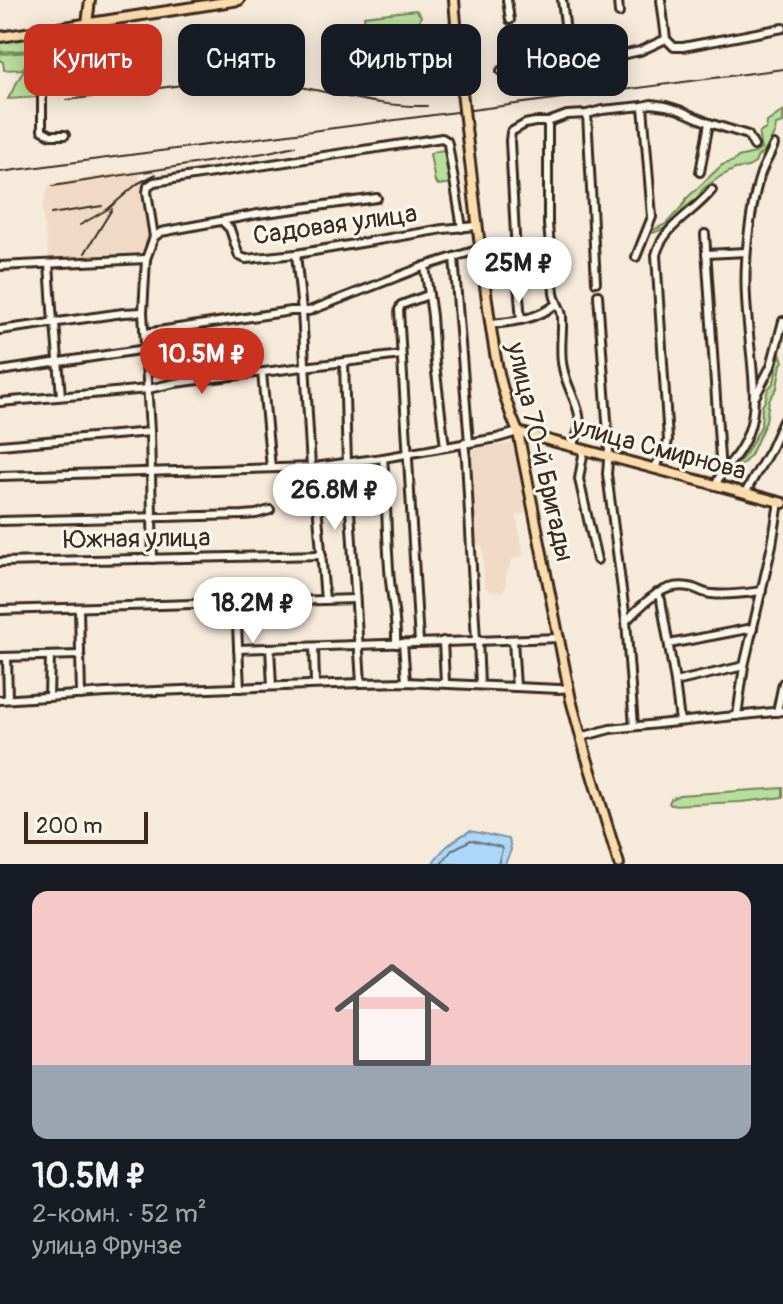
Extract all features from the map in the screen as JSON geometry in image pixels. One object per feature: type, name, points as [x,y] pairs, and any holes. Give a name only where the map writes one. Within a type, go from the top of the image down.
[{"type":"main road","points":[[90,0],[87,24],[239,0]]},
{"type":"main road","name":"улица 70-й Бригады","points":[[454,0],[490,324],[506,401],[518,432],[569,688],[619,864]]},
{"type":"main road","points":[[0,37],[24,34]]},
{"type":"main road","name":"улица Смирнова","points":[[518,432],[781,503]]},
{"type":"street","points":[[507,0],[510,20]]},
{"type":"street","points":[[562,0],[565,24]]},
{"type":"street","points":[[618,0],[619,13]]},
{"type":"street","points":[[661,0],[666,39],[674,47],[783,28]]},
{"type":"street","points":[[628,53],[666,39]]},
{"type":"street","points":[[42,96],[42,130],[51,135],[65,135]]},
{"type":"street","points":[[521,320],[510,141],[515,128],[567,115],[651,104],[666,106],[748,135],[754,146]]},
{"type":"street","points":[[636,257],[652,217],[643,106]]},
{"type":"street","points":[[587,114],[596,282]]},
{"type":"street","points":[[548,122],[550,256],[556,304],[562,313],[560,344],[563,368],[579,413],[580,429],[572,446]]},
{"type":"street","points":[[700,172],[709,123]]},
{"type":"street","points":[[153,559],[152,471],[143,312],[146,259],[154,237],[148,186],[154,182],[442,138],[448,144],[462,228]]},
{"type":"street","points":[[716,485],[748,435],[754,413],[746,252],[759,181],[774,145]]},
{"type":"street","points":[[654,468],[666,450],[668,440],[655,261],[657,249],[668,232],[712,190]]},
{"type":"street","points":[[154,237],[161,232],[222,221],[377,198]]},
{"type":"street","name":"Садовая улица","points":[[222,221],[230,229],[242,258],[262,259],[477,226]]},
{"type":"street","points":[[705,234],[721,473]]},
{"type":"street","points":[[145,333],[302,311],[480,249]]},
{"type":"street","points":[[706,254],[746,252]]},
{"type":"street","points":[[296,254],[325,600]]},
{"type":"street","points":[[454,257],[480,685]]},
{"type":"street","points":[[0,266],[146,259]]},
{"type":"street","points":[[49,264],[61,396]]},
{"type":"street","points":[[425,266],[445,447]]},
{"type":"street","points":[[419,642],[399,307],[428,295]]},
{"type":"street","points":[[598,295],[607,474],[626,621],[634,726]]},
{"type":"street","points":[[490,324],[521,320],[540,314],[556,304]]},
{"type":"street","points":[[0,330],[143,312]]},
{"type":"street","points":[[755,397],[771,366],[783,321]]},
{"type":"street","points":[[0,371],[146,349]]},
{"type":"street","points":[[0,402],[148,389],[401,355]]},
{"type":"street","points":[[344,363],[361,683]]},
{"type":"street","points":[[262,373],[271,468]]},
{"type":"street","points":[[745,493],[783,421]]},
{"type":"street","points":[[0,445],[150,432]]},
{"type":"street","name":"улица Смирнова","points":[[0,476],[313,467],[408,454],[518,432]]},
{"type":"street","points":[[584,449],[579,479],[597,560]]},
{"type":"street","points":[[383,458],[390,582],[406,682]]},
{"type":"street","points":[[737,716],[744,666],[781,503]]},
{"type":"street","points":[[0,521],[243,515],[270,510]]},
{"type":"street","name":"Южная улица","points":[[0,562],[322,555]]},
{"type":"street","points":[[626,621],[645,602],[668,588],[683,586],[713,595],[762,591]]},
{"type":"street","points":[[657,593],[669,644],[680,721]]},
{"type":"street","points":[[0,610],[355,599]]},
{"type":"street","points":[[236,604],[240,688]]},
{"type":"street","points":[[79,608],[81,695]]},
{"type":"street","points":[[669,644],[753,628]]},
{"type":"street","points":[[238,649],[560,638]]},
{"type":"street","points":[[513,640],[516,687]]},
{"type":"street","points":[[443,641],[445,683]]},
{"type":"street","points":[[314,647],[315,684]]},
{"type":"street","points":[[270,648],[272,686]]},
{"type":"street","points":[[80,655],[4,657],[4,700],[406,682],[569,688]]},
{"type":"street","points":[[49,697],[50,656]]},
{"type":"street","points":[[675,682],[744,666]]},
{"type":"street","points":[[581,737],[602,730],[780,712],[783,683]]},
{"type":"shaded area","points":[[138,170],[150,237],[141,255],[133,258],[49,261],[42,207],[50,184]]},
{"type":"shaded area","points":[[515,443],[526,513],[516,516],[524,555],[513,559],[503,591],[492,592],[484,586],[483,547],[473,541],[473,482],[469,475],[468,450]]},
{"type":"green space","points":[[416,10],[421,16],[419,24],[365,24],[364,16]]},
{"type":"green space","points":[[24,37],[24,51],[0,52],[0,40]]},
{"type":"green space","points":[[24,52],[23,69],[4,70],[0,54]]},
{"type":"green space","points":[[24,69],[24,96],[39,97],[8,99]]},
{"type":"green space","points":[[783,111],[783,123],[776,125],[770,142],[755,163],[721,176],[703,189],[669,227],[649,232],[666,224],[686,199],[722,165],[761,149],[760,132],[766,129],[767,122]]},
{"type":"green space","points":[[443,150],[450,181],[438,185],[430,154]]},
{"type":"green space","points":[[781,355],[783,362],[777,388],[769,400],[766,421],[751,455],[737,470],[736,478],[731,478],[730,474],[761,426],[762,406],[774,382]]},
{"type":"green space","points":[[783,788],[783,797],[741,802],[669,803],[679,795]]},
{"type":"water","points":[[470,831],[509,839],[511,850],[505,864],[432,864],[448,845]]},
{"type":"railway","points":[[0,172],[783,69]]},
{"type":"railway","points":[[67,100],[244,79],[385,104],[427,106]]},
{"type":"railway","points":[[53,186],[295,146]]},
{"type":"railway","points":[[80,225],[156,174]]},
{"type":"railway","points":[[51,214],[102,206]]},
{"type":"railway","points":[[85,253],[112,209]]}]
